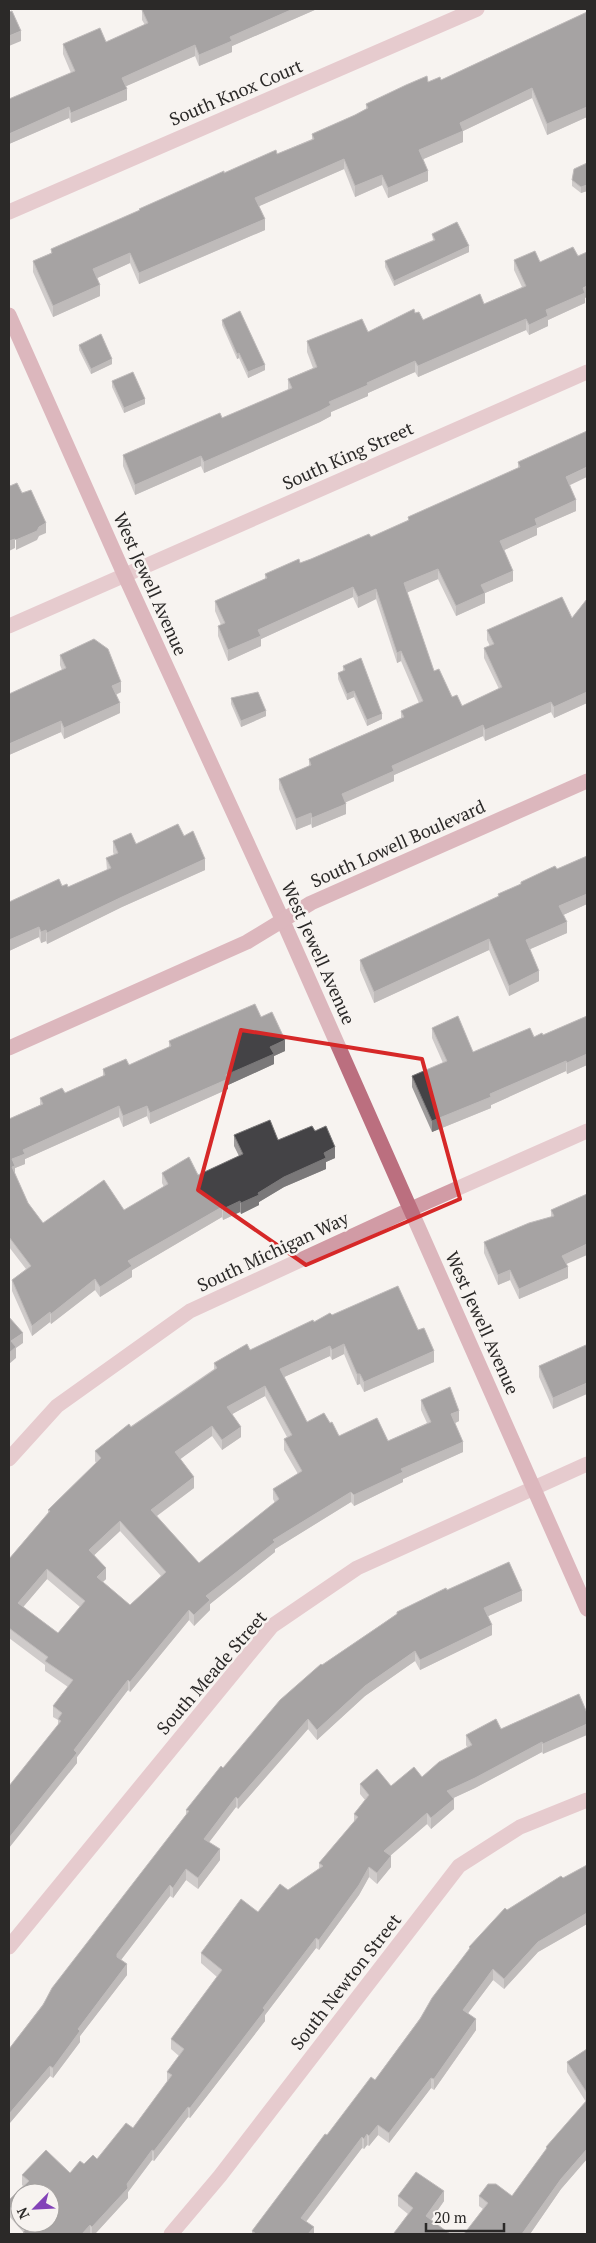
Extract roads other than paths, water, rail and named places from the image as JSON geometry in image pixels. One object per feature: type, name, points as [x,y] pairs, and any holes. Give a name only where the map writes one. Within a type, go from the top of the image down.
[{"type":"main road","name":"West Jewell Avenue","points":[[9,314],[124,574],[412,1208],[587,1609]]},
{"type":"main road","name":"South Lowell Boulevard","points":[[9,1048],[247,942],[312,903],[587,781]]},
{"type":"street","name":"South Knox Court","points":[[9,212],[478,9]]},
{"type":"street","name":"South King Street","points":[[9,626],[587,372]]},
{"type":"street","name":"South Michigan Way","points":[[9,1459],[58,1406],[190,1311],[412,1208],[587,1131]]},
{"type":"street","name":"South Meade Street","points":[[9,1947],[272,1626],[357,1568],[587,1464]]},
{"type":"street","name":"South Newton Street","points":[[171,2234],[220,2176],[459,1866],[520,1827],[587,1800]]}]
